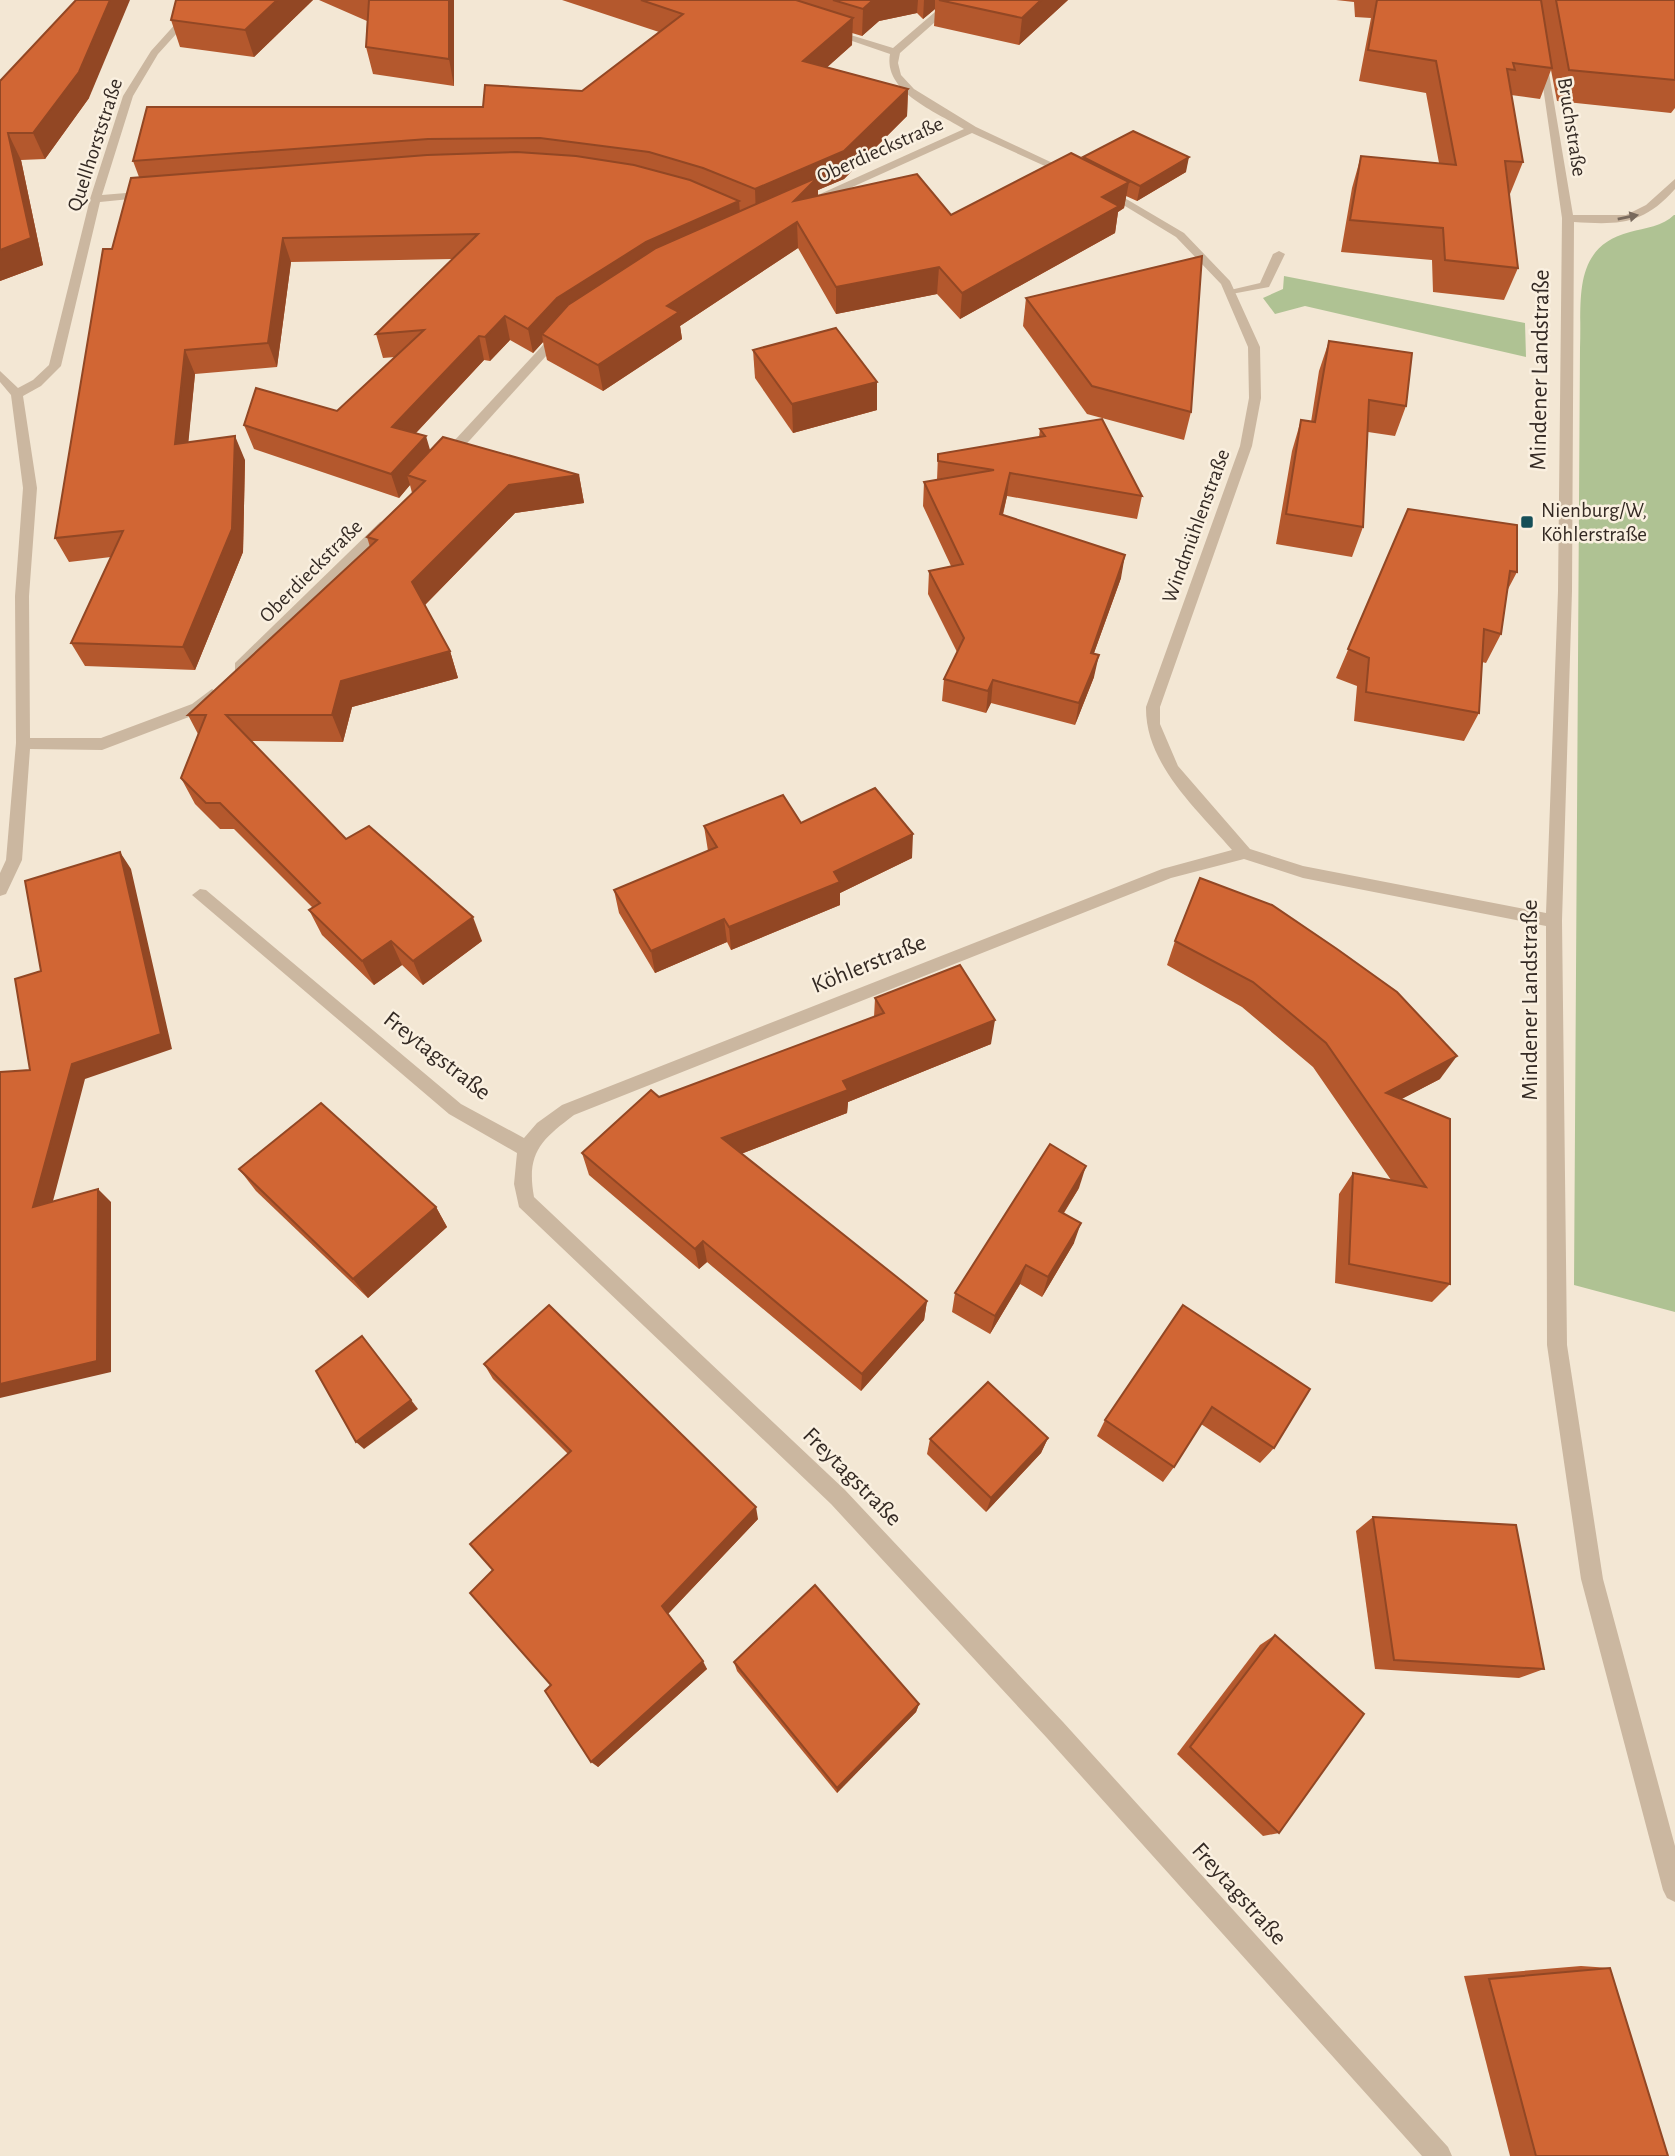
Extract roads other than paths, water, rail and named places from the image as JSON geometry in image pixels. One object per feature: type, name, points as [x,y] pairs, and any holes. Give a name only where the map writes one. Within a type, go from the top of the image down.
[{"type":"street","name":"Quellhorststraße","points":[[17,394],[37,383],[55,366],[68,323],[94,199],[128,96],[139,75],[201,0]]},
{"type":"street","points":[[955,0],[895,52],[893,63],[896,76],[910,90],[972,129],[1085,181]]},
{"type":"street","points":[[817,28],[895,52]]},
{"type":"street","name":"Bruchstraße","points":[[1541,55],[1568,218]]},
{"type":"street","name":"Oberdieckstraße","points":[[796,209],[972,129]]},
{"type":"street","points":[[1568,218],[1633,219],[1657,204],[1675,182]]},
{"type":"street","name":"Windmühlenstraße","points":[[1098,187],[1180,236],[1226,283],[1254,347],[1255,398],[1247,446],[1153,707],[1153,724],[1172,769],[1244,853]]},
{"type":"street","points":[[94,199],[163,193]]},
{"type":"street","name":"Mindener Landstraße","points":[[1568,218],[1564,591],[1555,921],[1557,1345],[1592,1579],[1675,1890]]},
{"type":"street","points":[[1230,293],[1265,285],[1279,254]]},
{"type":"street","points":[[437,468],[566,327]]},
{"type":"street","points":[[0,375],[17,394],[30,488],[22,596],[23,743],[14,860],[0,890]]},
{"type":"street","name":"Oberdieckstraße","points":[[23,743],[103,744],[197,708],[354,558],[391,518]]},
{"type":"street","points":[[1244,853],[1303,872],[1555,921]]},
{"type":"street","name":"Köhlerstraße","points":[[527,1149],[544,1128],[568,1110],[1168,873],[1244,853]]},
{"type":"street","name":"Freytagstraße","points":[[200,895],[455,1109],[527,1149],[520,1176],[526,1201],[838,1497],[1055,1730],[1439,2156]]},
{"type":"place","name":"Nienburg/W, Köhlerstraße","points":[[1527,522]]}]
